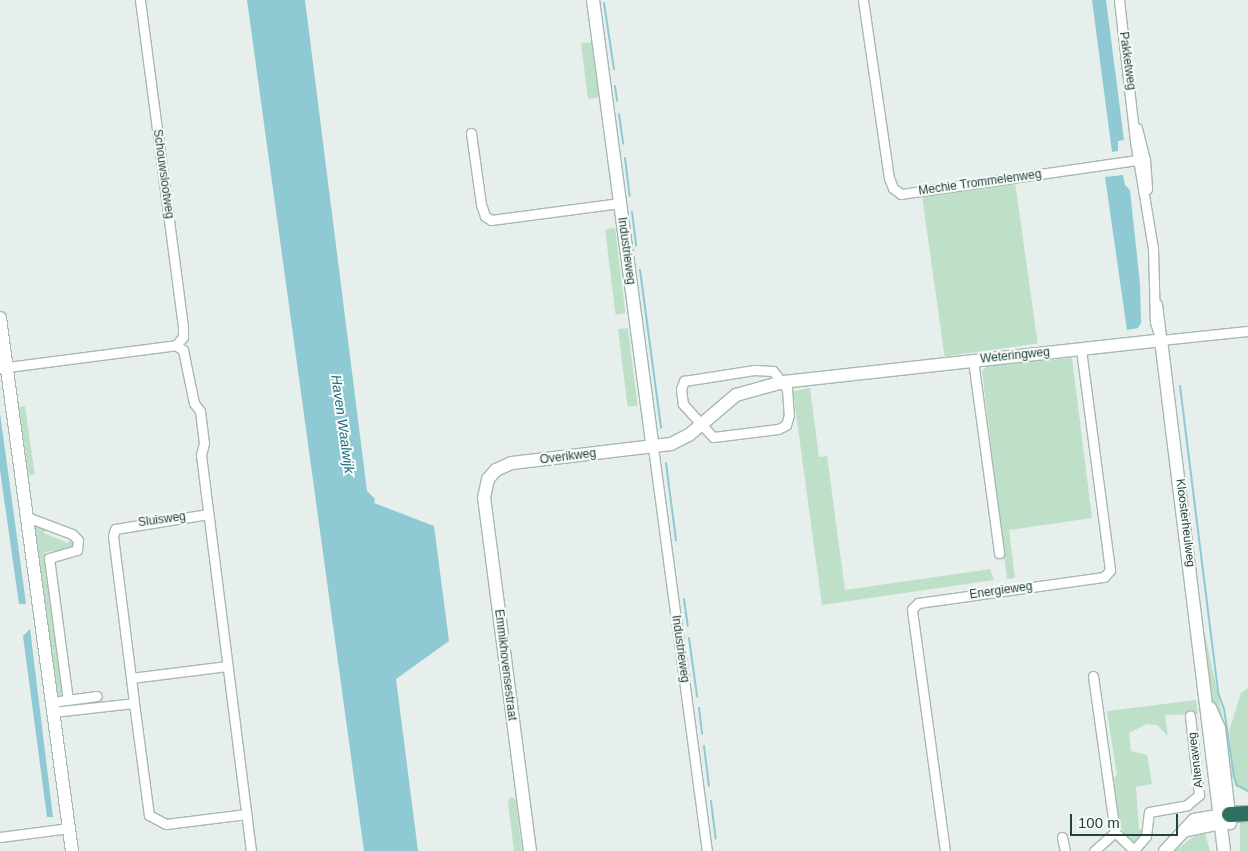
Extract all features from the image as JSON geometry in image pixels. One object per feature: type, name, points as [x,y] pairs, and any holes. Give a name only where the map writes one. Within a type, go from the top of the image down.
[{"type":"highway","points":[[1223,817],[1248,813]]},
{"type":"street","name":"Schouwslootweg","points":[[140,0],[183,327],[182,336],[176,345]]},
{"type":"street","name":"Industrieweg","points":[[593,0],[707,851]]},
{"type":"street","name":"Mechie Trommelenweg","points":[[863,0],[889,178],[901,194],[1141,160]]},
{"type":"street","name":"Pakketweg","points":[[1119,0],[1141,160]]},
{"type":"street","name":"Industrieweg","points":[[471,133],[481,204],[485,216],[491,220],[620,203]]},
{"type":"street","points":[[1141,160],[1156,299],[1162,322],[1161,340]]},
{"type":"street","points":[[0,318],[3,367],[27,517],[72,851]]},
{"type":"street","name":"Weteringweg","points":[[783,382],[1248,331]]},
{"type":"street","name":"Kloosterheulweg","points":[[1161,340],[1208,706],[1219,728],[1223,817]]},
{"type":"street","points":[[3,367],[176,345],[187,359],[194,403],[200,411],[204,443],[201,455],[251,851]]},
{"type":"street","name":"Energieweg","points":[[945,851],[912,609],[918,603],[1104,577],[1110,570],[1081,349]]},
{"type":"street","points":[[973,360],[999,553]]},
{"type":"street","points":[[768,370],[777,374],[783,382],[787,389],[789,415],[786,425],[778,430],[713,437],[684,404],[681,389],[684,381],[768,370]]},
{"type":"street","points":[[653,447],[689,435],[736,394],[783,382]]},
{"type":"street","name":"Overikweg","points":[[488,479],[496,470],[512,464],[653,447]]},
{"type":"street","name":"Emmikhovensestraat","points":[[488,479],[484,498],[530,851]]},
{"type":"street","name":"Sluisweg","points":[[208,514],[115,529],[113,536],[134,703],[149,815],[166,824],[246,814]]},
{"type":"street","points":[[27,517],[72,534],[78,540],[77,550],[49,558],[68,700]]},
{"type":"street","points":[[131,678],[228,666]]},
{"type":"street","points":[[1093,676],[1115,832],[1094,851]]},
{"type":"street","points":[[52,707],[68,700],[96,696]]},
{"type":"street","points":[[52,707],[134,703]]},
{"type":"street","name":"Altenaweg","points":[[1115,832],[1134,850],[1146,836],[1149,812],[1187,805],[1199,795],[1190,716]]},
{"type":"street","points":[[1165,851],[1194,820],[1223,817]]},
{"type":"street","points":[[1223,817],[1224,851]]},
{"type":"street","points":[[1223,817],[1231,851]]},
{"type":"street","points":[[0,838],[68,828]]},
{"type":"street","points":[[1062,837],[1065,851]]},
{"type":"green space","points":[[592,42],[599,98],[588,99],[581,43]]},
{"type":"green space","points":[[1015,182],[1038,343],[945,356],[922,195]]},
{"type":"green space","points":[[615,228],[625,313],[616,315],[605,229]]},
{"type":"green space","points":[[628,328],[638,405],[628,407],[618,329]]},
{"type":"green space","points":[[1072,358],[1092,518],[1009,530],[1015,578],[1007,579],[982,371],[988,366]]},
{"type":"green space","points":[[810,388],[819,457],[827,456],[845,590],[990,569],[994,580],[822,605],[793,391]]},
{"type":"green space","points":[[25,406],[35,474],[29,475],[19,407]]},
{"type":"green space","points":[[39,524],[46,527],[44,533],[68,543],[71,537],[75,542],[73,549],[45,552],[62,697],[57,697],[33,529]]},
{"type":"green space","points":[[1198,603],[1225,727],[1233,779],[1229,785],[1210,700]]},
{"type":"green space","points":[[1248,688],[1248,792],[1235,786],[1229,731],[1241,693]]},
{"type":"green space","points":[[1196,700],[1198,714],[1165,715],[1168,736],[1157,725],[1147,724],[1129,733],[1131,751],[1147,755],[1152,784],[1136,787],[1139,829],[1144,831],[1137,843],[1131,842],[1119,824],[1114,777],[1117,776],[1107,711]]},
{"type":"green space","points":[[511,797],[516,800],[522,851],[514,851],[508,802]]},
{"type":"green space","points":[[1240,822],[1248,822],[1248,851],[1240,851]]},
{"type":"green space","points":[[1198,833],[1205,833],[1210,851],[1175,851]]},
{"type":"water","name":"Haven Waalwijk","points":[[247,0],[305,0],[367,491],[375,499],[374,503],[434,526],[449,641],[396,679],[418,851],[364,851]]},
{"type":"water","points":[[1092,0],[1106,0],[1124,140],[1118,141],[1118,151],[1112,152]]},
{"type":"water","points":[[1123,175],[1125,185],[1130,190],[1140,284],[1141,323],[1138,328],[1127,330],[1105,177]]},
{"type":"water","points":[[0,413],[26,604],[19,604],[0,470]]},
{"type":"water","points":[[30,629],[53,817],[47,817],[23,636]]},
{"type":"waterway","points":[[604,3],[614,69]]},
{"type":"waterway","points":[[615,86],[617,101]]},
{"type":"waterway","points":[[619,114],[623,144]]},
{"type":"waterway","points":[[625,158],[630,196]]},
{"type":"waterway","points":[[632,212],[636,246]]},
{"type":"waterway","points":[[640,270],[661,428]]},
{"type":"waterway","points":[[1180,386],[1218,693],[1224,709],[1234,777],[1237,785],[1248,791]]},
{"type":"waterway","points":[[666,463],[676,540]]},
{"type":"waterway","points":[[684,599],[688,626]]},
{"type":"waterway","points":[[689,638],[697,696]]},
{"type":"waterway","points":[[699,708],[702,734]]},
{"type":"waterway","points":[[704,746],[709,786]]},
{"type":"waterway","points":[[711,801],[716,839]]}]
